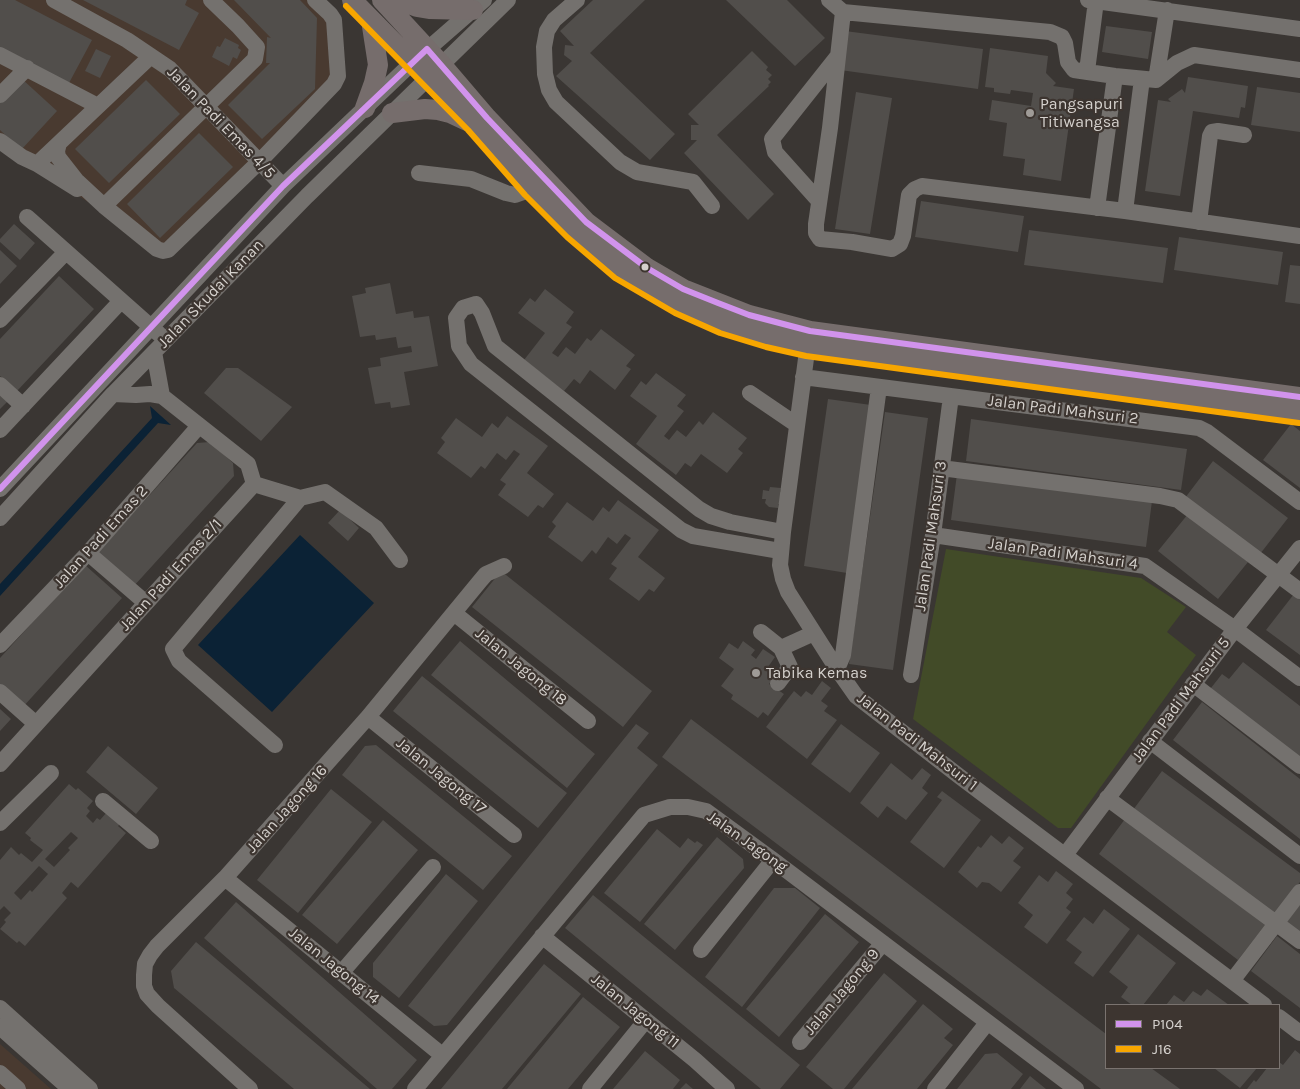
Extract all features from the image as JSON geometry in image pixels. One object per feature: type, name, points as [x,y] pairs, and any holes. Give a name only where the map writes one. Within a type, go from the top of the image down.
[{"type":"main road","points":[[352,0],[371,20],[420,56],[487,118],[586,222],[647,268],[684,289],[776,323],[809,339],[1300,414]]},
{"type":"main road","points":[[382,0],[420,56]]},
{"type":"main road","points":[[399,0],[417,7],[429,9],[478,5]]},
{"type":"main road","points":[[365,108],[378,65],[371,20]]},
{"type":"main road","points":[[435,70],[474,124],[532,189],[619,270],[679,305],[724,325],[768,339],[809,339],[1300,397]]},
{"type":"main road","points":[[392,113],[424,109],[438,110],[450,113],[474,124]]},
{"type":"street","name":"Jalan Padi Emas 4/5","points":[[54,0],[127,40],[170,69],[283,186]]},
{"type":"street","points":[[104,206],[255,60],[257,47],[211,0]]},
{"type":"street","points":[[59,143],[58,157],[76,180],[104,206],[157,249],[168,250],[259,162],[334,84],[338,76],[334,20],[315,0]]},
{"type":"street","name":"Jalan Skudai Kanan","points":[[0,518],[113,394],[307,196],[508,0]]},
{"type":"street","points":[[577,0],[554,20],[547,31],[544,47],[545,74],[556,102],[620,162],[637,172],[693,182],[712,206]]},
{"type":"street","points":[[829,0],[843,12],[1050,32],[1062,37],[1066,44],[1068,62],[1074,70],[1149,80],[1177,62],[1194,55],[1300,70]]},
{"type":"street","points":[[1086,71],[1092,1],[1300,29]]},
{"type":"street","name":"Jalan Skudai Kanan","points":[[0,489],[283,186],[420,56],[478,5]]},
{"type":"street","points":[[1125,211],[1149,80],[1167,10]]},
{"type":"street","points":[[843,12],[830,128],[818,200],[816,233],[820,239],[852,242],[892,250],[900,244],[903,236],[909,195],[916,188],[922,186],[1125,211],[1300,236]]},
{"type":"street","points":[[0,55],[98,106]]},
{"type":"street","points":[[37,164],[151,56]]},
{"type":"street","points":[[818,200],[775,152],[772,139],[838,57]]},
{"type":"street","points":[[0,95],[27,68]]},
{"type":"street","points":[[1098,208],[1115,76]]},
{"type":"street","points":[[1199,222],[1212,132],[1218,131],[1244,135]]},
{"type":"street","points":[[0,141],[22,157],[37,164],[104,206]]},
{"type":"street","points":[[419,173],[471,179],[515,195],[532,189]]},
{"type":"street","points":[[27,217],[152,328],[160,346],[162,396]]},
{"type":"street","points":[[0,320],[66,252]]},
{"type":"street","points":[[0,430],[122,301]]},
{"type":"street","points":[[780,551],[693,536],[681,530],[471,364],[459,346],[456,318],[463,308],[476,304],[482,313],[495,346],[699,509],[711,516],[730,522],[783,532]]},
{"type":"street","name":"Jalan Padi Mahsuri 1","points":[[809,339],[796,425],[780,551],[780,565],[788,592],[837,669],[856,696],[959,776],[1263,1004]]},
{"type":"street","name":"Jalan Padi Mahsuri 2","points":[[803,377],[1199,428],[1207,432],[1300,502]]},
{"type":"street","points":[[0,385],[22,406]]},
{"type":"street","points":[[837,669],[843,655],[879,387]]},
{"type":"street","points":[[750,393],[796,425]]},
{"type":"street","points":[[113,394],[150,394],[162,396],[248,464],[254,484],[300,498],[325,492],[376,528],[400,560]]},
{"type":"street","name":"Jalan Padi Mahsuri 3","points":[[911,675],[951,396]]},
{"type":"street","name":"Jalan Padi Emas 2","points":[[0,644],[88,553],[199,426]]},
{"type":"street","points":[[942,468],[1160,496],[1178,500],[1300,592]]},
{"type":"street","name":"Jalan Padi Emas 2/1","points":[[0,764],[254,484]]},
{"type":"street","points":[[275,745],[179,661],[173,649],[300,498]]},
{"type":"street","points":[[681,530],[699,509]]},
{"type":"street","name":"Jalan Padi Mahsuri 4","points":[[932,535],[1146,566],[1235,628],[1300,678]]},
{"type":"street","name":"Jalan Padi Mahsuri 5","points":[[1065,855],[1235,628],[1300,548]]},
{"type":"street","points":[[88,553],[146,603]]},
{"type":"street","name":"Jalan Jagong 16","points":[[250,1089],[147,994],[144,986],[146,964],[150,955],[225,878],[368,717],[486,574],[504,566]]},
{"type":"street","name":"Jalan Jagong 18","points":[[454,613],[588,721]]},
{"type":"street","points":[[760,632],[781,648],[790,667],[778,683]]},
{"type":"street","points":[[781,648],[814,633]]},
{"type":"street","points":[[1193,684],[1300,766]]},
{"type":"street","points":[[0,692],[36,724]]},
{"type":"street","name":"Jalan Jagong 17","points":[[368,717],[514,835]]},
{"type":"street","points":[[1150,741],[1300,856]]},
{"type":"street","points":[[0,823],[51,773]]},
{"type":"street","points":[[1107,798],[1300,941]]},
{"type":"street","points":[[102,801],[151,841]]},
{"type":"street","name":"Jalan Jagong","points":[[415,1089],[442,1054],[644,815],[670,807],[688,807],[706,811],[1076,1089]]},
{"type":"street","points":[[701,950],[773,860]]},
{"type":"street","points":[[342,972],[433,867]]},
{"type":"street","name":"Jalan Jagong 14","points":[[225,878],[442,1054]]},
{"type":"street","points":[[1232,981],[1300,892]]},
{"type":"street","name":"Jalan Jagong 11","points":[[542,936],[695,1060],[726,1089]]},
{"type":"street","name":"Jalan Jagong 9","points":[[800,1042],[883,943]]},
{"type":"street","points":[[0,1008],[90,1089]]},
{"type":"street","points":[[1280,1018],[1300,1033]]},
{"type":"street","points":[[590,1089],[646,1020]]},
{"type":"street","points":[[935,1089],[987,1023]]},
{"type":"street","points":[[0,1027],[70,1089]]},
{"type":"street","points":[[0,1073],[18,1089]]},
{"type":"shaded area","points":[[0,0],[322,0],[343,75],[171,254],[0,145]]},
{"type":"shaded area","points":[[0,1044],[51,1089],[0,1089]]},
{"type":"green space","points":[[946,549],[1141,578],[1186,607],[1167,632],[1196,655],[1071,828],[1058,828],[913,719]]},
{"type":"water","points":[[150,406],[171,425],[158,423],[0,596],[0,584],[152,418]]},
{"type":"water","points":[[300,535],[374,603],[272,712],[198,645]]},
{"type":"building","points":[[0,0],[15,0],[92,40],[69,83],[0,48]]},
{"type":"building","points":[[83,0],[187,0],[185,5],[199,13],[179,50]]},
{"type":"building","points":[[234,0],[300,0],[317,18],[315,89],[262,139],[228,105],[270,63],[266,63],[267,37],[271,38]]},
{"type":"building","points":[[593,0],[645,0],[590,53],[675,134],[650,160],[556,76],[572,61],[564,55],[565,45],[574,46],[560,31]]},
{"type":"building","points":[[726,0],[787,0],[825,38],[795,66]]},
{"type":"building","points":[[1106,26],[1152,32],[1148,59],[1102,52]]},
{"type":"building","points":[[845,31],[983,49],[978,89],[840,70]]},
{"type":"building","points":[[225,38],[239,45],[238,48],[241,50],[237,59],[233,57],[229,66],[212,57],[217,46],[220,47]]},
{"type":"building","name":"Pangsapuri Titiwangsa","points":[[990,48],[1048,56],[1046,73],[1056,83],[1053,86],[1074,89],[1061,181],[1023,175],[1025,159],[1003,156],[1007,123],[989,120],[992,100],[1031,106],[1033,93],[1011,90],[1010,94],[994,92],[994,88],[985,87]]},
{"type":"building","points":[[96,49],[111,56],[100,78],[85,71]]},
{"type":"building","points":[[752,51],[768,67],[766,70],[772,75],[768,79],[771,82],[717,135],[774,194],[748,220],[684,153],[697,140],[691,140],[691,125],[699,125],[688,114]]},
{"type":"building","name":"Pangsapuri Titiwangsa","points":[[1188,77],[1248,86],[1245,108],[1241,107],[1239,118],[1193,111],[1180,196],[1145,191],[1158,100],[1171,102],[1168,99],[1182,89],[1185,93]]},
{"type":"building","points":[[22,79],[57,111],[21,150],[0,130],[0,102]]},
{"type":"building","points":[[146,80],[180,114],[109,183],[75,149]]},
{"type":"building","points":[[1257,87],[1300,93],[1300,132],[1251,125]]},
{"type":"building","points":[[856,92],[892,98],[870,234],[835,229]]},
{"type":"building","points":[[199,133],[233,167],[160,238],[127,204]]},
{"type":"building","points":[[921,201],[1024,216],[1018,252],[915,237]]},
{"type":"building","points":[[14,224],[35,243],[20,260],[0,242],[0,239]]},
{"type":"building","points":[[1029,230],[1168,248],[1163,283],[1024,265]]},
{"type":"building","points":[[1179,237],[1283,252],[1278,285],[1174,270]]},
{"type":"building","points":[[0,250],[17,266],[0,284]]},
{"type":"building","points":[[1290,265],[1300,266],[1300,304],[1285,302]]},
{"type":"building","points":[[59,276],[94,309],[17,391],[0,376],[0,339]]},
{"type":"building","points":[[390,283],[396,314],[413,311],[414,318],[429,316],[438,366],[404,372],[410,405],[391,408],[390,402],[375,404],[368,368],[381,366],[380,358],[412,352],[411,346],[398,348],[396,337],[376,340],[375,335],[360,337],[352,296],[366,293],[365,288]]},
{"type":"building","points":[[545,289],[574,312],[566,323],[572,327],[552,353],[558,357],[566,347],[575,354],[587,338],[591,341],[601,329],[635,355],[626,366],[631,369],[615,390],[590,370],[580,384],[574,379],[564,391],[524,360],[545,333],[518,313],[530,298],[535,302]]},
{"type":"building","points":[[226,368],[238,368],[292,407],[261,441],[204,393]]},
{"type":"building","points":[[656,373],[686,395],[677,406],[684,411],[664,436],[669,440],[677,430],[686,437],[699,421],[703,425],[713,412],[747,438],[738,449],[743,453],[727,473],[701,454],[691,467],[685,463],[676,475],[636,444],[657,416],[630,396],[641,381],[646,385]]},
{"type":"building","points":[[0,391],[9,400],[0,409]]},
{"type":"building","points":[[828,399],[871,405],[847,573],[804,566]]},
{"type":"building","points":[[885,412],[928,418],[893,670],[849,664]]},
{"type":"building","points":[[507,416],[548,446],[527,473],[554,494],[543,508],[538,505],[528,517],[498,495],[506,484],[500,480],[520,454],[514,450],[506,460],[497,453],[485,469],[481,466],[471,478],[437,453],[445,442],[441,438],[456,418],[482,437],[492,423],[498,428]]},
{"type":"building","points":[[971,419],[1187,449],[1181,490],[966,461]]},
{"type":"building","points":[[1291,424],[1300,431],[1300,488],[1263,460]]},
{"type":"building","points":[[210,442],[233,463],[234,476],[133,587],[96,554],[197,443]]},
{"type":"building","points":[[1213,461],[1288,518],[1260,554],[1185,498]]},
{"type":"building","points":[[957,474],[1152,501],[1146,547],[951,520]]},
{"type":"building","points":[[770,487],[781,488],[780,492],[783,492],[782,504],[778,504],[778,508],[769,507],[765,503],[766,499],[762,499],[763,490],[769,491]]},
{"type":"building","points":[[618,500],[659,530],[638,557],[665,578],[654,592],[649,589],[639,601],[609,579],[617,568],[611,564],[631,538],[625,534],[617,544],[608,537],[596,554],[592,550],[582,562],[548,537],[556,526],[552,522],[567,502],[593,521],[603,507],[609,512]]},
{"type":"building","points":[[340,510],[359,528],[348,541],[328,523]]},
{"type":"building","points":[[1188,514],[1248,562],[1218,599],[1158,551]]},
{"type":"building","points":[[85,565],[122,598],[22,708],[0,688],[0,658]]},
{"type":"building","points":[[501,571],[652,691],[623,727],[472,607]]},
{"type":"building","points":[[1294,594],[1300,599],[1300,655],[1266,630]]},
{"type":"building","points":[[460,641],[595,754],[567,788],[431,675]]},
{"type":"building","points":[[743,641],[755,650],[751,655],[756,659],[763,649],[775,657],[768,667],[777,674],[769,684],[784,694],[768,716],[763,712],[758,718],[731,699],[733,695],[721,686],[734,669],[719,658],[729,643],[738,649]]},
{"type":"building","points":[[1243,662],[1300,706],[1300,763],[1207,693],[1222,674],[1229,679]]},
{"type":"building","points":[[422,676],[567,793],[538,828],[393,711]]},
{"type":"building","points":[[822,681],[831,688],[821,701],[828,706],[824,711],[837,720],[807,759],[766,727],[794,691],[801,697],[806,691],[812,695]]},
{"type":"building","points":[[1202,702],[1300,779],[1300,839],[1173,740]]},
{"type":"building","points":[[0,709],[11,719],[0,731]]},
{"type":"building","points":[[691,719],[1105,1033],[1105,1069],[1152,1069],[1180,1089],[1101,1089],[662,757]]},
{"type":"building","points":[[636,724],[649,733],[637,748],[658,765],[447,1025],[434,1026],[408,1006]]},
{"type":"building","points":[[841,724],[880,753],[850,793],[811,764]]},
{"type":"building","points":[[376,745],[512,856],[483,890],[342,775],[365,746]]},
{"type":"building","points":[[108,746],[158,788],[136,814],[86,772]]},
{"type":"building","points":[[891,763],[912,780],[922,768],[931,775],[922,788],[928,793],[906,820],[887,806],[878,818],[860,803]]},
{"type":"building","points":[[1162,771],[1300,873],[1300,882],[1275,915],[1133,810]]},
{"type":"building","points":[[69,784],[76,790],[78,788],[93,801],[87,808],[90,811],[86,816],[93,823],[97,818],[100,820],[107,812],[120,824],[118,826],[126,833],[78,888],[71,882],[62,893],[67,898],[25,946],[19,941],[17,943],[0,929],[6,922],[4,920],[11,913],[4,906],[0,910],[0,860],[11,847],[19,855],[21,853],[32,862],[43,850],[30,840],[31,838],[25,833]],"holes":[[[71,832],[78,838],[54,867],[45,859]],[[39,866],[48,874],[32,892],[30,890],[21,900],[14,893]]]},
{"type":"building","points":[[331,789],[372,822],[298,913],[257,880]]},
{"type":"building","points":[[942,791],[981,820],[944,868],[910,842],[942,800],[937,797]]},
{"type":"building","points":[[1125,819],[1265,925],[1238,960],[1099,854]]},
{"type":"building","points":[[383,820],[418,850],[337,944],[302,915]]},
{"type":"building","points":[[657,829],[680,848],[688,838],[695,843],[697,841],[703,845],[640,922],[604,893]]},
{"type":"building","points":[[991,835],[1002,844],[1009,836],[1024,848],[1013,861],[1021,867],[1001,892],[989,883],[982,882],[977,888],[958,872],[978,846],[981,848]]},
{"type":"building","points":[[717,837],[743,859],[744,868],[675,950],[644,924]]},
{"type":"building","points":[[1056,871],[1073,884],[1066,893],[1073,899],[1066,908],[1071,912],[1047,944],[1024,927],[1033,915],[1018,903],[1039,875],[1048,882]]},
{"type":"building","points":[[446,874],[478,901],[399,998],[373,977],[373,963]]},
{"type":"building","points":[[774,888],[795,888],[820,908],[742,1007],[705,977]]},
{"type":"building","points":[[593,895],[800,1065],[780,1089],[761,1089],[565,928]]},
{"type":"building","points":[[236,902],[417,1060],[392,1089],[377,1089],[204,938]]},
{"type":"building","points":[[1300,905],[1300,935],[1285,924]]},
{"type":"building","points":[[1104,909],[1130,929],[1093,977],[1074,963],[1082,952],[1066,940],[1084,917],[1093,924]]},
{"type":"building","points":[[825,914],[859,942],[779,1037],[746,1009]]},
{"type":"building","points":[[1138,934],[1176,963],[1144,1004],[1131,1004],[1121,997],[1128,987],[1109,972]]},
{"type":"building","points":[[1277,936],[1300,954],[1300,1008],[1251,971]]},
{"type":"building","points":[[196,942],[370,1089],[294,1089],[174,988],[171,971]]},
{"type":"building","points":[[544,964],[581,994],[502,1089],[441,1089]]},
{"type":"building","points":[[884,973],[917,1001],[844,1089],[833,1089],[806,1067]]},
{"type":"building","points":[[1207,989],[1228,1004],[1167,1004],[1174,995],[1184,1002],[1193,991],[1201,996]]},
{"type":"building","points":[[583,997],[620,1027],[568,1089],[507,1089]]},
{"type":"building","points":[[923,1004],[953,1029],[944,1038],[953,1045],[917,1089],[852,1089]]},
{"type":"building","points":[[1295,1050],[1300,1054],[1300,1089],[1247,1089],[1254,1080],[1256,1082],[1266,1069],[1280,1069],[1280,1063],[1283,1065]]},
{"type":"building","points":[[645,1051],[680,1080],[673,1089],[613,1089]]},
{"type":"building","points":[[997,1053],[1023,1074],[1011,1089],[957,1089],[985,1054]]},
{"type":"building","points":[[1215,1069],[1256,1069],[1240,1088]]},
{"type":"building","points":[[1030,1076],[1046,1089],[1020,1089]]},
{"type":"building","points":[[686,1083],[693,1089],[680,1089]]},
{"type":"transit line","name":"J16","points":[[346,6],[468,130],[525,195],[567,237],[615,278],[675,313],[720,333],[766,347],[806,356],[1299,423]]},
{"type":"transit line","name":"P104","points":[[0,489],[283,186],[427,49],[487,118],[586,222],[647,268],[683,289],[718,303],[749,315],[810,331],[1300,397]]},
{"type":"place","name":"Pangsapuri Titiwangsa","points":[[1030,113]]},
{"type":"place","name":"Tabika Kemas","points":[[756,673]]}]
